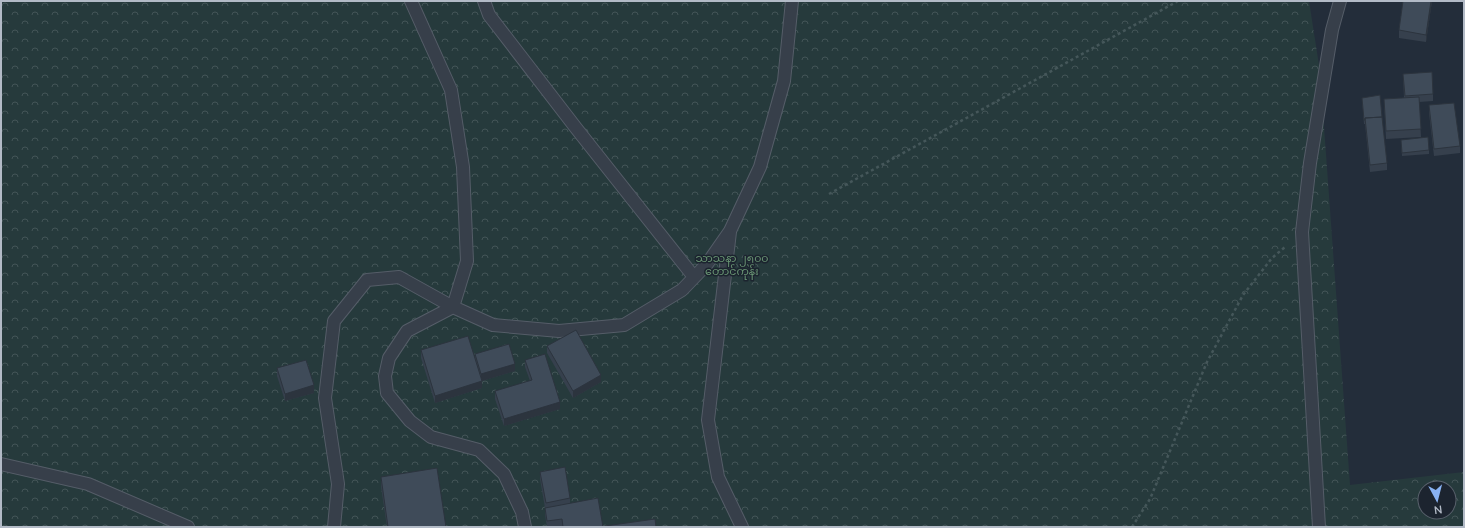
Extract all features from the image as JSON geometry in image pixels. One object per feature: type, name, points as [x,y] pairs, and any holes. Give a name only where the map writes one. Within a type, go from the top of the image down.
[{"type":"lane","points":[[411,1],[451,90],[463,167],[467,261],[453,307],[407,331],[389,358],[385,376],[387,393],[410,421],[431,437],[479,450],[504,474],[522,512],[526,527]]},
{"type":"lane","points":[[484,1],[489,15],[694,277]]},
{"type":"lane","points":[[334,527],[338,484],[325,398],[334,321],[368,280],[399,277],[453,307],[492,325],[559,331],[624,325],[682,290],[707,264],[730,231],[760,167],[784,81],[792,1]]},
{"type":"lane","points":[[1319,527],[1302,232],[1312,156],[1332,30],[1340,1]]},
{"type":"lane","points":[[730,231],[708,420],[718,477],[742,527]]},
{"type":"lane","points":[[1,464],[88,484],[188,527]]},
{"type":"path","points":[[829,194],[1178,1]]},
{"type":"path","points":[[1132,527],[1150,499],[1207,362],[1243,295],[1272,258],[1302,232]]},
{"type":"green space","name":"သာသနာ ၂၅၀၀ တောင်ကုန်း","points":[[1,1],[1309,1],[1320,72],[1350,485],[1464,472],[1464,527],[1,527]]},
{"type":"building","points":[[1403,1],[1431,1],[1426,35],[1399,30]]},
{"type":"building","points":[[1432,72],[1433,94],[1405,96],[1403,74]]},
{"type":"building","points":[[1380,95],[1382,117],[1365,118],[1364,120],[1362,98]]},
{"type":"building","points":[[1419,97],[1421,129],[1386,131],[1384,99]]},
{"type":"building","points":[[1454,103],[1460,146],[1434,149],[1429,105]]},
{"type":"building","points":[[1382,117],[1387,163],[1370,165],[1365,118]]},
{"type":"building","points":[[1428,137],[1429,150],[1402,153],[1401,140]]},
{"type":"building","points":[[576,330],[601,375],[573,391],[547,346]]},
{"type":"building","points":[[468,336],[482,381],[435,396],[421,350]]},
{"type":"building","points":[[509,344],[515,364],[481,374],[475,354]]},
{"type":"building","points":[[545,354],[560,402],[504,419],[495,391],[532,380],[525,360]]},
{"type":"building","points":[[306,360],[314,385],[285,394],[277,368]]},
{"type":"building","points":[[565,467],[570,498],[546,503],[540,472]]},
{"type":"building","points":[[437,468],[446,527],[388,527],[381,477]]},
{"type":"building","points":[[598,498],[603,527],[563,527],[562,519],[547,521],[545,508]]},
{"type":"building","points":[[655,519],[656,527],[605,527],[605,526]]}]
